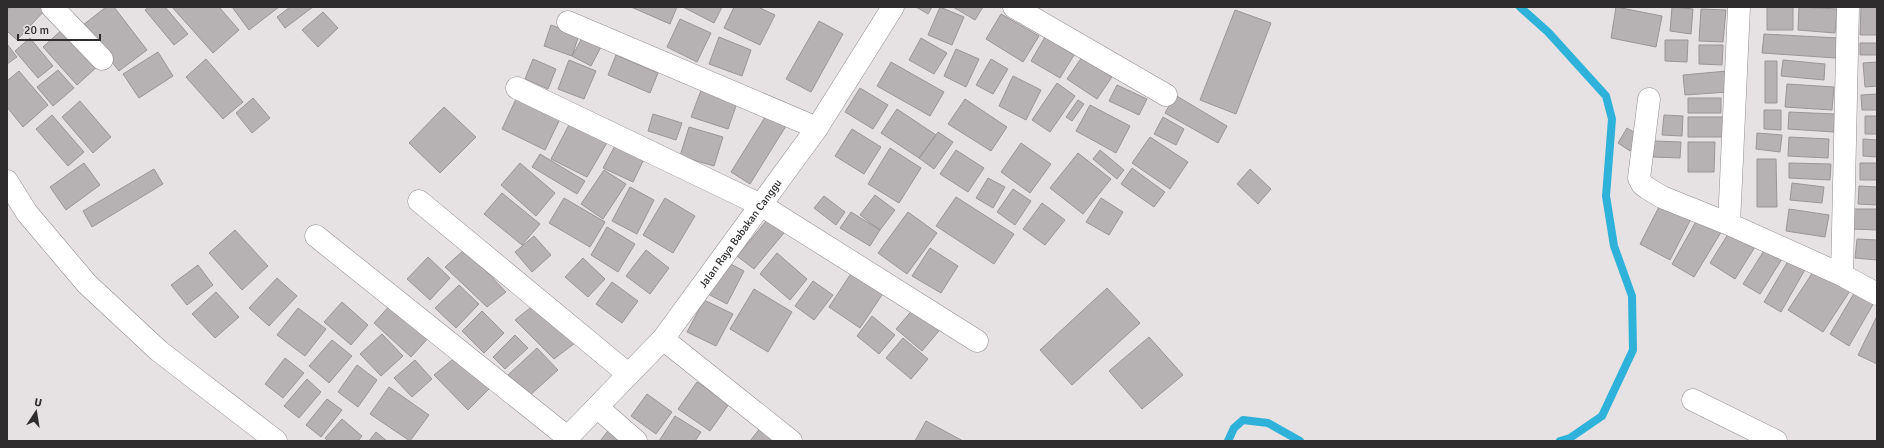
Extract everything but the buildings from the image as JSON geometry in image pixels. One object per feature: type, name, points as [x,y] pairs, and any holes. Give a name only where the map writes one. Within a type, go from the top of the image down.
[{"type":"street","points":[[52,7],[102,59]]},
{"type":"street","name":"Jalan Raya Babakan Canggu","points":[[565,439],[598,407],[663,338],[817,128],[892,7]]},
{"type":"street","points":[[1014,7],[1166,95]]},
{"type":"street","points":[[1729,224],[1739,7]]},
{"type":"street","points":[[1842,275],[1848,7]]},
{"type":"street","points":[[568,22],[817,128]]},
{"type":"street","points":[[517,88],[761,205],[977,341]]},
{"type":"street","points":[[1650,99],[1639,178],[1642,184],[1662,197],[1729,224],[1842,275],[1877,294]]},
{"type":"street","points":[[7,181],[27,213],[87,284],[159,351],[276,441]]},
{"type":"street","points":[[419,201],[628,374]]},
{"type":"street","points":[[316,236],[565,439]]},
{"type":"street","points":[[663,338],[791,441]]},
{"type":"street","points":[[1693,400],[1776,441]]},
{"type":"street","points":[[598,407],[636,441]]},
{"type":"waterway","points":[[1520,7],[1548,32],[1606,96],[1612,119],[1606,196],[1614,246],[1632,296],[1633,350],[1602,416],[1570,438],[1560,441]]},
{"type":"waterway","points":[[1228,441],[1234,428],[1243,420],[1268,423],[1300,441]]}]
